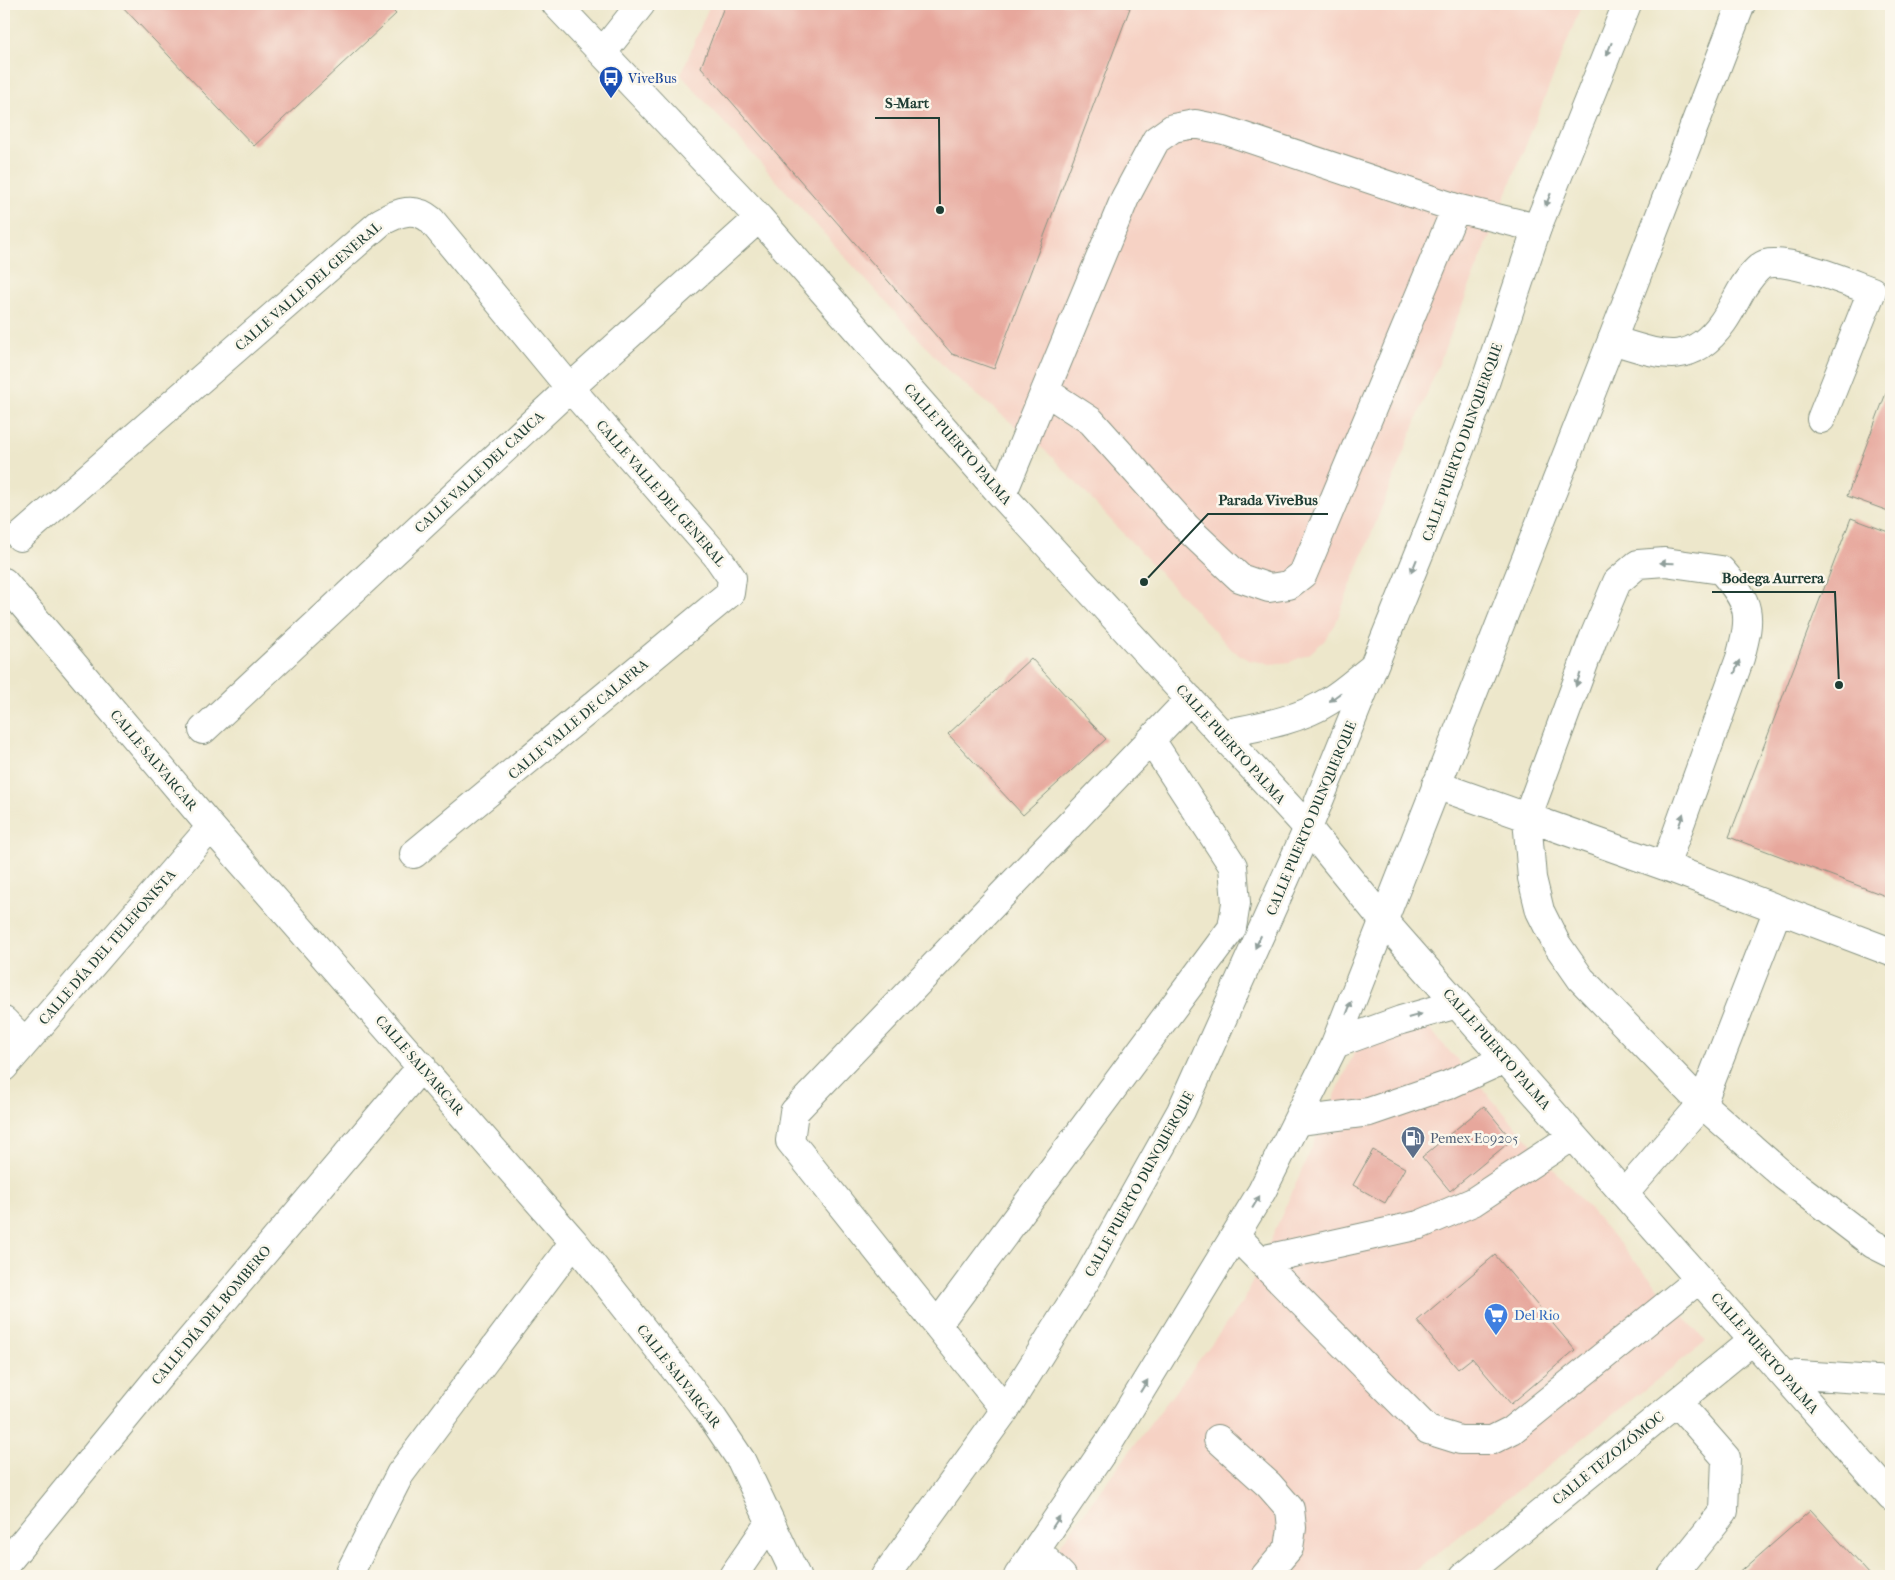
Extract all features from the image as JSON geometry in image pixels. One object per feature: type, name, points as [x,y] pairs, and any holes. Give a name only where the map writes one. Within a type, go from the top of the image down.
[{"type":"street","name":"CALLE PUERTO PALMA","points":[[556,4],[759,218],[1002,495],[1308,828],[1383,920],[1891,1497]]},
{"type":"street","points":[[603,52],[641,4]]},
{"type":"street","name":"CALLE PUERTO DUNQUERQUE","points":[[885,1576],[1005,1410],[1088,1277],[1181,1111],[1308,828],[1373,668],[1483,389],[1537,228],[1627,4]]},
{"type":"street","points":[[1018,1576],[1037,1551],[1110,1441],[1236,1236],[1262,1192],[1299,1121],[1336,1044],[1383,920],[1612,340],[1740,4]]},
{"type":"street","points":[[1002,495],[1125,198],[1156,140],[1173,128],[1195,124],[1224,130],[1456,208],[1537,228]]},
{"type":"street","points":[[1045,391],[1091,421],[1187,528],[1240,578],[1269,588],[1289,585],[1303,574],[1456,208]]},
{"type":"street","name":"CALLE VALLE DEL GENERAL","points":[[20,537],[381,222],[396,213],[411,210],[422,212],[431,220],[570,388],[716,555],[732,578]]},
{"type":"street","name":"CALLE VALLE DEL CAUCA","points":[[203,730],[570,388],[759,218]]},
{"type":"street","points":[[1612,340],[1660,354],[1690,352],[1707,342],[1724,322],[1751,276],[1764,265],[1780,263],[1828,275],[1882,295],[1821,419]]},
{"type":"street","points":[[1665,866],[1748,631],[1748,612],[1741,593],[1721,570],[1665,562],[1638,564],[1617,582],[1593,639],[1527,818],[1532,878],[1540,911],[1556,943],[1580,979],[1702,1104],[1784,1176],[1873,1244],[1891,1253]]},
{"type":"street","name":"CALLE VALLE DE CALAFRA","points":[[414,854],[730,593],[732,578]]},
{"type":"street","name":"CALLE SALVARCAR","points":[[4,582],[211,827],[574,1242],[710,1414],[741,1460],[796,1576]]},
{"type":"street","points":[[1222,734],[1262,726],[1300,715],[1328,702],[1373,668]]},
{"type":"street","points":[[1005,1410],[790,1141],[794,1112],[1190,699]]},
{"type":"street","points":[[937,1326],[1232,928],[1236,903],[1233,866],[1151,740]]},
{"type":"street","points":[[1436,785],[1665,866],[1891,952]]},
{"type":"street","name":"CALLE DÍA DEL TELEFONISTA","points":[[4,1067],[211,827]]},
{"type":"street","points":[[1624,1194],[1702,1104],[1778,909]]},
{"type":"street","points":[[1336,1044],[1386,1025],[1457,1004]]},
{"type":"street","points":[[4,1021],[25,1042]]},
{"type":"street","points":[[1299,1121],[1369,1112],[1448,1085],[1505,1059]]},
{"type":"street","name":"CALLE DÍA DEL BOMBERO","points":[[4,1566],[158,1378],[422,1066]]},
{"type":"street","points":[[1261,1260],[1419,1225],[1473,1202],[1573,1136]]},
{"type":"street","points":[[1236,1236],[1428,1430],[1460,1440],[1492,1440],[1512,1430],[1700,1279]]},
{"type":"street","points":[[348,1576],[400,1474],[574,1242]]},
{"type":"street","name":"CALLE TEZOZÓMOC","points":[[1464,1576],[1753,1340]]},
{"type":"street","points":[[1784,1374],[1891,1381]]},
{"type":"street","points":[[1672,1576],[1724,1511],[1726,1458],[1676,1402]]},
{"type":"street","points":[[1218,1439],[1269,1485],[1290,1509],[1292,1528],[1289,1548],[1265,1576]]},
{"type":"street","points":[[733,1576],[770,1522]]},
{"type":"street","points":[[1037,1551],[1062,1576]]},
{"type":"shaded area","points":[[710,4],[1582,4],[1335,625],[1324,641],[1309,654],[1290,662],[1270,664],[1249,660],[1232,650],[1049,454],[946,369],[681,75]]},
{"type":"shaded area","points":[[1411,1008],[1706,1341],[1409,1576],[1038,1576],[1104,1485],[1243,1302],[1366,1026],[1383,1012]]},
{"type":"building","points":[[120,4],[386,4],[396,14],[254,146]]},
{"type":"building","points":[[725,4],[1119,4],[1130,8],[994,369],[952,354],[701,67]]},
{"type":"building","points":[[1891,380],[1891,512],[1847,496]]},
{"type":"building","points":[[1851,518],[1891,533],[1891,898],[1729,837]]},
{"type":"building","points":[[1031,658],[1106,739],[1023,815],[948,734]]},
{"type":"building","points":[[1484,1106],[1512,1140],[1450,1191],[1422,1157]]},
{"type":"building","points":[[1373,1150],[1405,1168],[1385,1203],[1353,1185]]},
{"type":"building","name":"Del Rio","points":[[1495,1255],[1575,1350],[1511,1404],[1472,1358],[1458,1369],[1417,1321]]},
{"type":"building","points":[[1811,1510],[1871,1576],[1736,1576]]},
{"type":"place","name":"ViveBus","points":[[611,99]]},
{"type":"place","name":"S-Mart","points":[[940,210]]},
{"type":"place","name":"Parada ViveBus","points":[[1144,582]]},
{"type":"place","name":"Bodega Aurrera","points":[[1839,685]]},
{"type":"place","name":"Pemex E09205","points":[[1413,1159]]},
{"type":"place","name":"Del Rio","points":[[1496,1336]]}]
